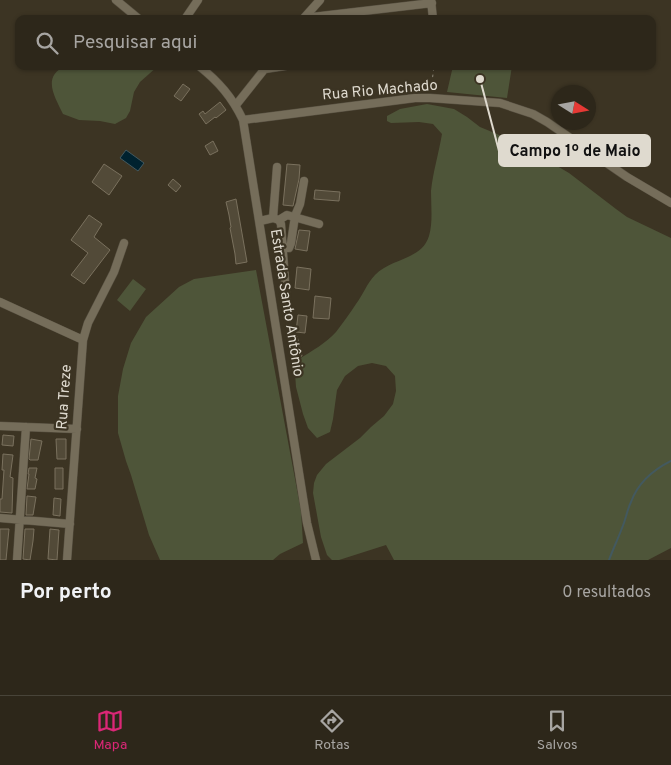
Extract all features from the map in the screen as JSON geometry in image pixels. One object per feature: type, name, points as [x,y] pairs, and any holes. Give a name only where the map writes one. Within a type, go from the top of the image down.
[{"type":"street","points":[[116,0],[135,15]]},
{"type":"street","points":[[188,15],[198,0]]},
{"type":"street","points":[[307,15],[320,0]]},
{"type":"street","points":[[327,15],[432,1],[434,15]]},
{"type":"street","name":"Estrada Santo Antônio","points":[[204,70],[215,79],[236,105],[243,120],[307,523],[316,560]]},
{"type":"street","points":[[236,105],[264,70]]},
{"type":"street","name":"Rua Rio Machado","points":[[243,120],[415,98],[500,103],[533,114],[547,122],[671,203]]},
{"type":"street","points":[[277,167],[276,219],[281,224],[287,310]]},
{"type":"street","points":[[283,248],[290,247],[295,216],[300,204],[304,181]]},
{"type":"street","points":[[260,222],[287,215],[319,224]]},
{"type":"street","name":"Rua Treze","points":[[67,560],[82,340],[88,323],[114,272],[124,244]]},
{"type":"street","points":[[0,302],[82,340]]},
{"type":"street","points":[[0,426],[77,429]]},
{"type":"street","points":[[17,560],[26,427]]},
{"type":"street","points":[[0,518],[70,524]]},
{"type":"path","points":[[430,98],[434,70]]},
{"type":"green space","points":[[58,70],[154,70],[140,82],[134,92],[130,111],[126,118],[115,124],[79,120],[63,114],[52,87],[54,75]]},
{"type":"green space","points":[[452,70],[511,70],[507,98],[447,92]]},
{"type":"green space","points":[[427,104],[454,109],[480,127],[528,149],[569,173],[627,217],[671,238],[671,548],[648,560],[394,560],[386,545],[339,560],[332,560],[327,555],[321,537],[313,493],[317,475],[326,464],[360,438],[384,416],[393,404],[396,391],[395,376],[386,366],[372,363],[358,366],[345,376],[337,390],[330,432],[317,438],[308,428],[303,414],[296,387],[295,373],[299,359],[336,332],[375,275],[389,265],[420,250],[429,236],[431,191],[442,134],[433,124],[419,122],[391,123],[387,121],[387,116],[400,109]]},
{"type":"green space","points":[[256,270],[301,511],[303,543],[280,554],[273,560],[160,560],[149,535],[118,433],[118,396],[123,369],[131,343],[146,317],[179,287],[194,279]]},
{"type":"green space","points":[[133,279],[146,289],[130,311],[117,300]]},
{"type":"water","points":[[126,150],[144,163],[138,171],[120,158]]},
{"type":"building","points":[[183,84],[190,89],[181,101],[174,96]]},
{"type":"building","points":[[220,102],[226,110],[206,124],[199,114],[203,111],[205,114]]},
{"type":"building","points":[[213,141],[218,151],[210,155],[205,146]]},
{"type":"building","points":[[104,164],[122,176],[109,195],[92,182]]},
{"type":"building","points":[[287,164],[300,165],[293,206],[283,205]]},
{"type":"building","points":[[173,179],[181,186],[176,192],[168,185]]},
{"type":"building","points":[[315,190],[340,192],[339,201],[314,199]]},
{"type":"building","points":[[236,199],[247,262],[236,264],[226,202]]},
{"type":"building","points":[[89,215],[102,224],[94,237],[110,250],[84,284],[71,275],[88,253],[71,240]]},
{"type":"building","points":[[299,230],[310,231],[307,251],[295,249]]},
{"type":"building","points":[[297,267],[311,269],[309,290],[295,288]]},
{"type":"building","points":[[315,296],[331,298],[329,319],[313,318]]},
{"type":"building","points":[[298,315],[307,316],[305,333],[296,332]]},
{"type":"building","points":[[297,336],[302,356],[292,358],[288,338]]},
{"type":"building","points":[[3,435],[14,436],[13,446],[2,445]]},
{"type":"building","points":[[31,439],[42,441],[38,460],[29,459]]},
{"type":"building","points":[[56,439],[66,439],[66,459],[57,459]]},
{"type":"building","points":[[3,454],[13,455],[10,477],[13,478],[12,513],[0,512],[4,470],[2,470]]},
{"type":"building","points":[[29,468],[37,468],[35,489],[27,489]]},
{"type":"building","points":[[55,468],[63,468],[63,489],[55,489]]},
{"type":"building","points":[[27,496],[36,497],[33,515],[26,515]]},
{"type":"building","points":[[54,498],[61,499],[60,516],[53,515]]},
{"type":"building","points":[[0,529],[9,529],[6,560],[0,560]]},
{"type":"building","points":[[25,529],[34,529],[30,560],[23,559]]},
{"type":"building","points":[[50,529],[59,530],[57,560],[48,559]]},
{"type":"waterway","points":[[609,560],[634,495],[652,473],[671,461]]},
{"type":"place","name":"Campo 1º de Maio","points":[[480,79]]}]
